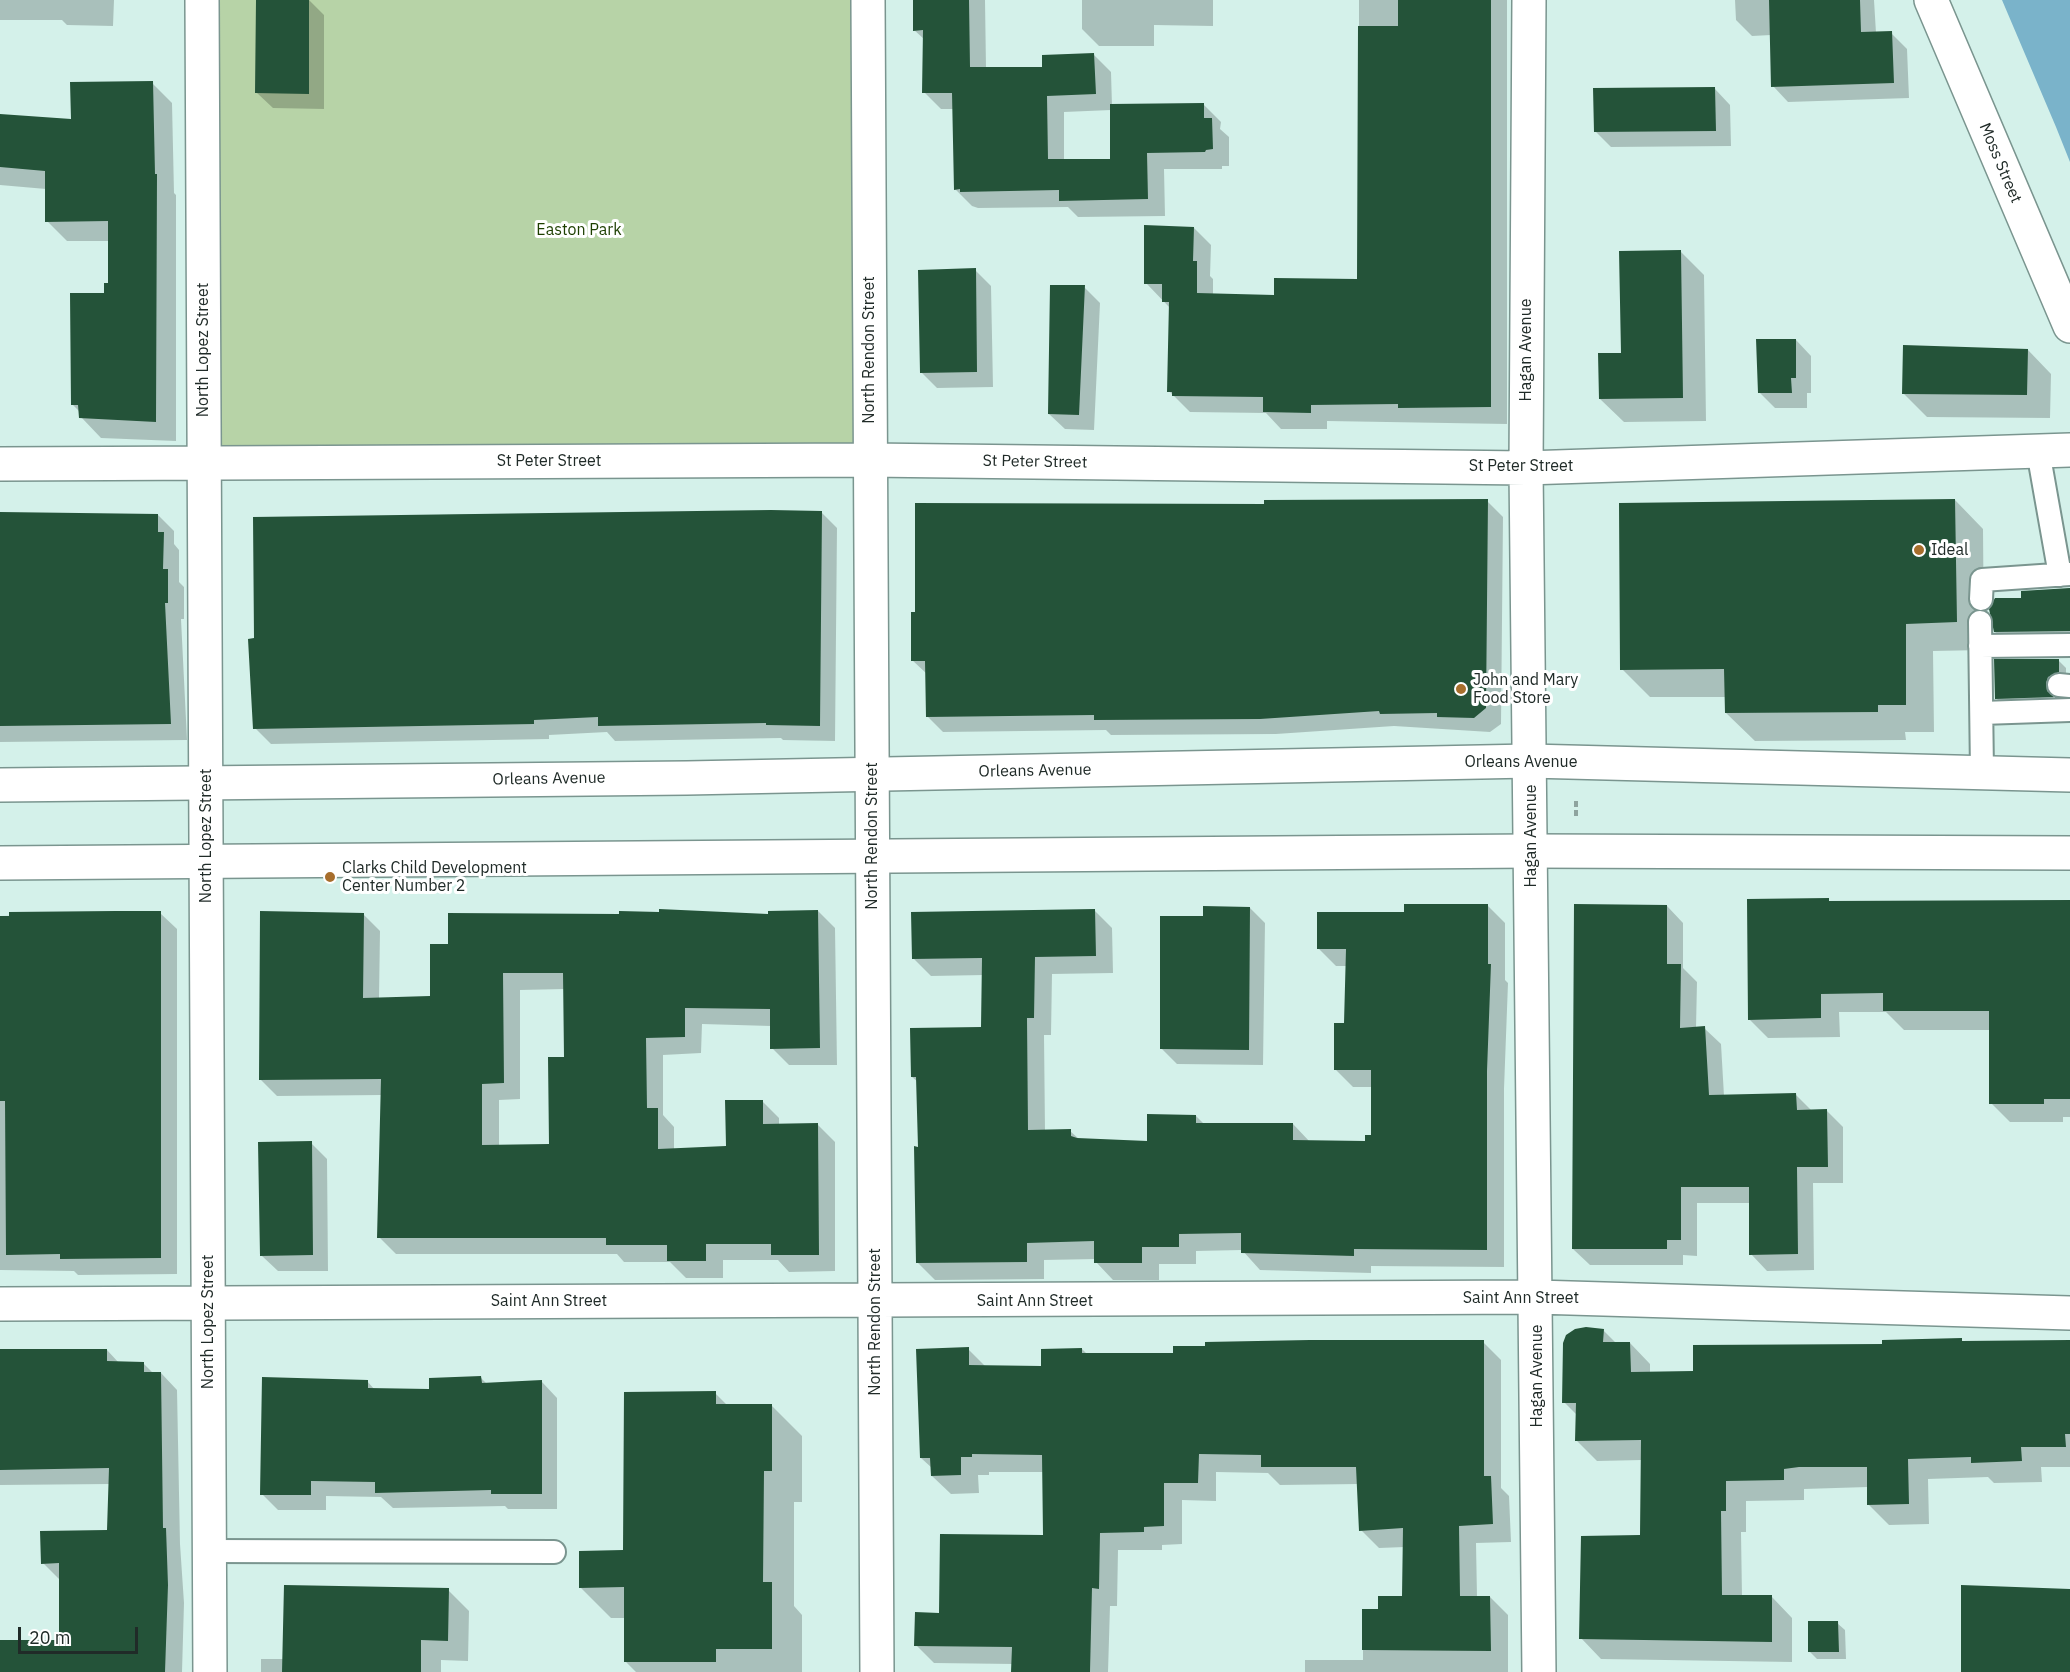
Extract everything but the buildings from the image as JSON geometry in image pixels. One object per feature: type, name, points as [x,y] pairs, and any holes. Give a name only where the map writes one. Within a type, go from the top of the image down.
[{"type":"street","name":"North Lopez Street","points":[[202,0],[210,1672]]},
{"type":"street","name":"North Rendon Street","points":[[868,0],[877,1672]]},
{"type":"street","name":"Hagan Avenue","points":[[1529,0],[1526,468],[1537,1297],[1539,1672]]},
{"type":"street","name":"Moss Street","points":[[1931,0],[2070,327]]},
{"type":"street","name":"St Peter Street","points":[[0,464],[869,460],[1526,468],[2054,450]]},
{"type":"street","name":"Orleans Avenue","points":[[0,785],[871,774],[1530,760],[2070,775]]},
{"type":"street","points":[[0,863],[1531,851],[2070,853]]},
{"type":"street","name":"Saint Ann Street","points":[[0,1304],[1537,1297],[2070,1313]]},
{"type":"lane","points":[[1981,599],[1982,579],[2065,574],[2054,450]]},
{"type":"lane","points":[[1980,622],[1980,646],[1986,684],[1982,713],[1982,772]]},
{"type":"lane","points":[[1980,646],[2070,645]]},
{"type":"lane","points":[[1982,713],[2070,710]]},
{"type":"lane","points":[[210,1551],[554,1552]]},
{"type":"path","points":[[1576,826],[1577,790]]},
{"type":"green space","name":"Easton Park","points":[[202,0],[868,0],[869,460],[203,462]]},
{"type":"water","points":[[2002,0],[2070,0],[2070,162],[2056,127]]},
{"type":"place","name":"Ideal","points":[[1919,550]]},
{"type":"place","name":"John and Mary Food Store","points":[[1461,689]]},
{"type":"place","name":"Clarks Child Development Center Number 2","points":[[330,877]]}]
